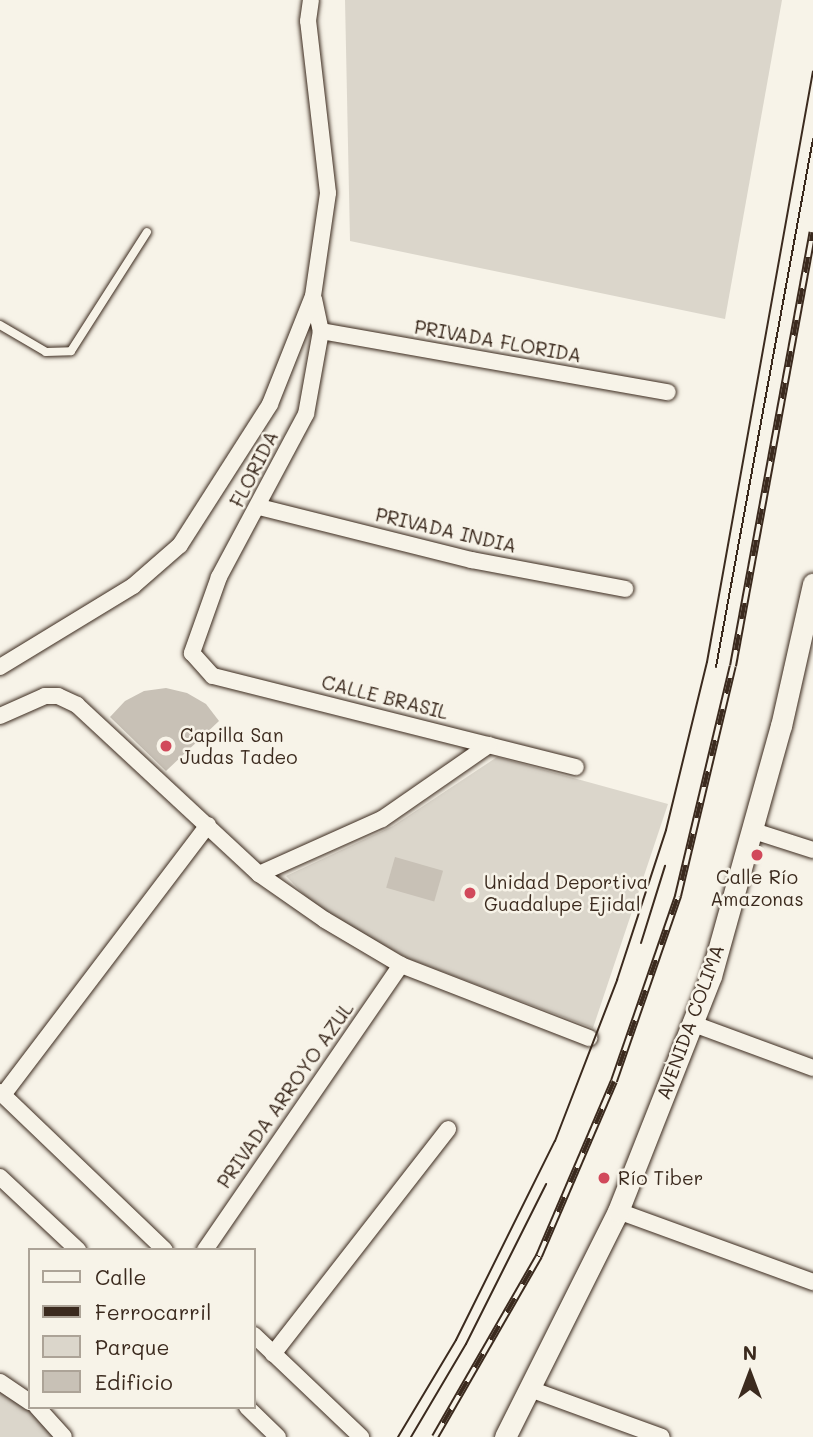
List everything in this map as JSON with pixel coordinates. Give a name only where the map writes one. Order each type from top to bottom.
[{"type":"street","points":[[0,667],[133,586],[180,545],[270,404],[313,296],[328,193],[308,20],[311,0]]},
{"type":"street","name":"FLORIDA","points":[[192,653],[219,577],[259,507],[306,414],[321,331],[313,296]]},
{"type":"street","name":"PRIVADA FLORIDA","points":[[321,331],[668,392]]},
{"type":"street","name":"PRIVADA INDIA","points":[[259,507],[472,560],[625,589]]},
{"type":"street","name":"AVENIDA COLIMA","points":[[505,1437],[618,1211],[711,976],[781,726],[812,592]]},
{"type":"street","name":"CALLE BRASIL","points":[[192,653],[213,676],[576,767]]},
{"type":"street","points":[[0,716],[45,696],[58,696],[76,705],[259,874],[401,965],[589,1038]]},
{"type":"street","points":[[259,874],[383,819],[489,745]]},
{"type":"street","points":[[163,1248],[2,1094],[208,825]]},
{"type":"street","points":[[751,830],[813,850]]},
{"type":"street","name":"PRIVADA ARROYO AZUL","points":[[206,1248],[401,965]]},
{"type":"street","points":[[691,1023],[813,1068]]},
{"type":"street","points":[[274,1354],[448,1129]]},
{"type":"street","points":[[0,1177],[76,1248]]},
{"type":"street","points":[[618,1211],[813,1282]]},
{"type":"street","points":[[256,1337],[360,1437]]},
{"type":"street","points":[[0,1382],[28,1401]]},
{"type":"street","points":[[530,1389],[662,1437]]},
{"type":"street","points":[[39,1409],[64,1437]]},
{"type":"street","points":[[249,1409],[278,1437]]},
{"type":"lane","points":[[0,325],[46,352],[71,351],[146,232]]},
{"type":"green space","points":[[345,0],[782,0],[725,319],[350,241]]},
{"type":"green space","name":"Unidad Deportiva Guadalupe Ejidal","points":[[497,757],[668,804],[593,1028],[409,959],[320,911],[286,876],[393,826]]},
{"type":"green space","points":[[0,1384],[28,1404],[28,1409],[34,1409],[61,1437],[0,1437]]},
{"type":"building","name":"Capilla San Judas Tadeo","points":[[166,688],[187,693],[206,704],[219,721],[166,771],[110,717],[125,701],[144,691]]},
{"type":"building","points":[[395,857],[443,871],[434,902],[386,888]]},
{"type":"tram line","points":[[398,1437],[456,1340],[555,1141],[617,980],[666,830],[707,662],[813,71]]},
{"type":"tram line","points":[[716,667],[813,139]]},
{"type":"tram line","points":[[641,943],[665,866]]},
{"type":"tram line","points":[[411,1437],[466,1344],[546,1184]]},
{"type":"railway","points":[[435,1437],[539,1256],[614,1081],[678,896],[733,666],[813,232]]},
{"type":"place","name":"Capilla San Judas Tadeo","points":[[166,746]]},
{"type":"place","name":"Calle Río Amazonas","points":[[757,855]]},
{"type":"place","name":"Unidad Deportiva Guadalupe Ejidal","points":[[470,893]]},
{"type":"place","name":"Río Tiber","points":[[604,1178]]}]
